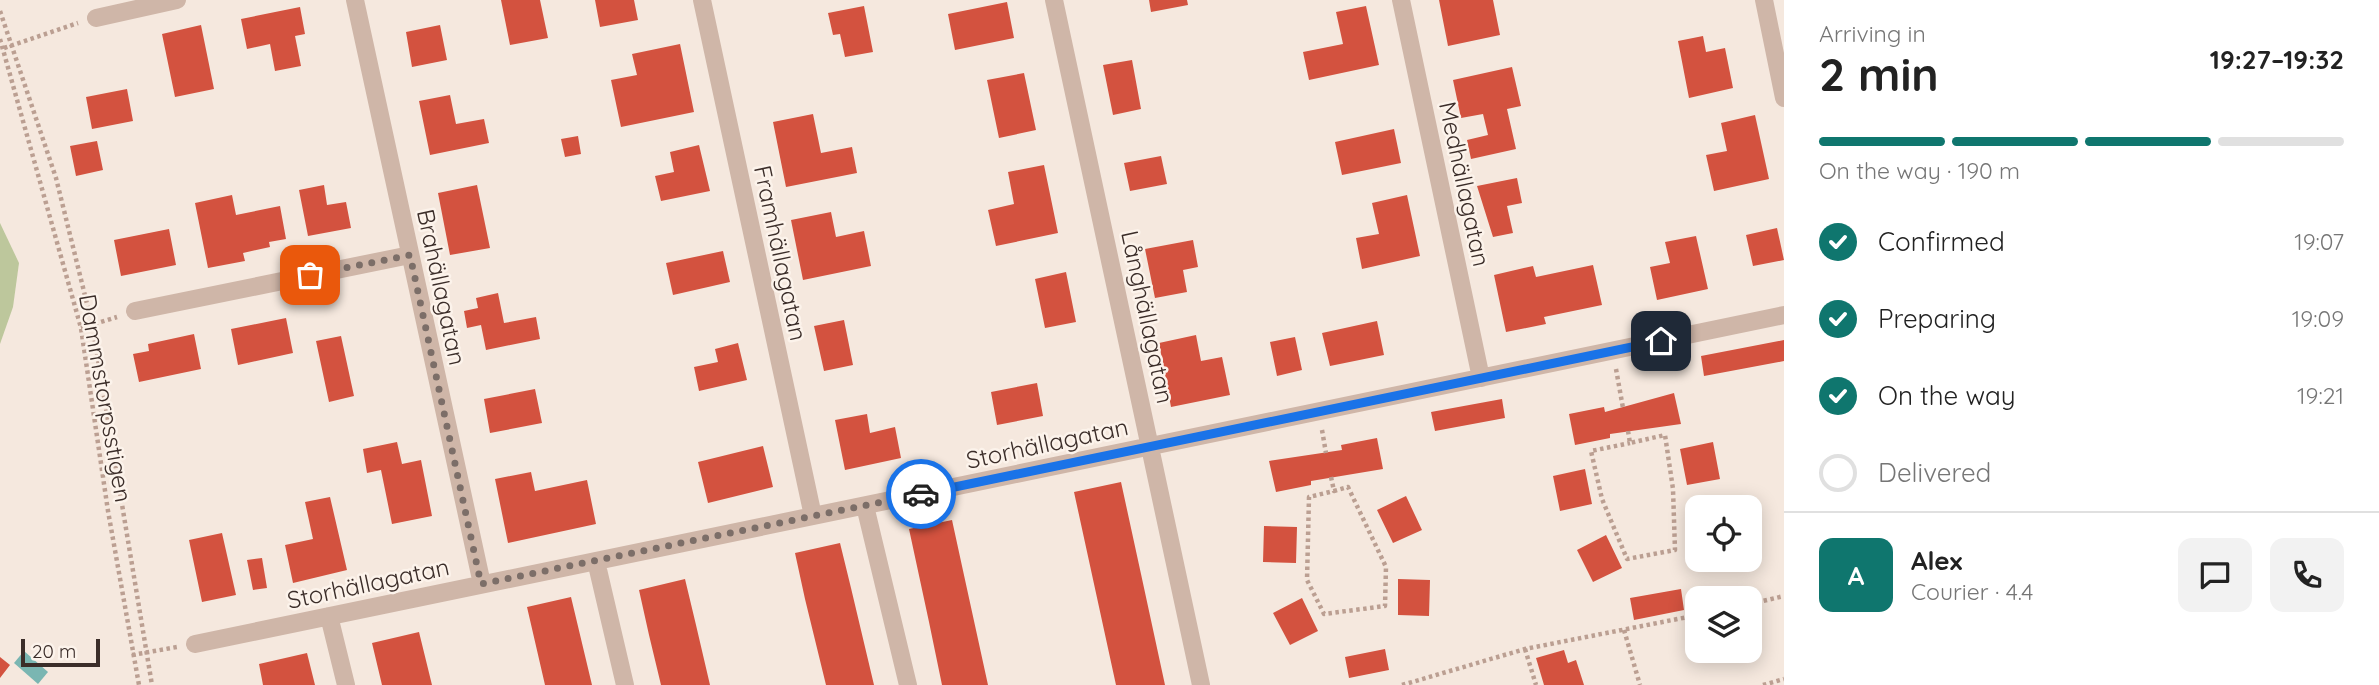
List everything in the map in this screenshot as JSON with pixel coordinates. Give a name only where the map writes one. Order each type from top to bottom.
[{"type":"street","points":[[96,18],[177,0]]},
{"type":"street","name":"Brahällagatan","points":[[355,0],[481,584]]},
{"type":"street","name":"Framhällagatan","points":[[702,0],[813,516]]},
{"type":"street","name":"Långhällagatan","points":[[1054,0],[1201,685]]},
{"type":"street","name":"Medhällagatan","points":[[1401,0],[1481,378]]},
{"type":"street","points":[[1764,0],[1784,98]]},
{"type":"street","points":[[135,311],[410,255]]},
{"type":"street","name":"Storhällagatan","points":[[195,644],[1784,315]]},
{"type":"street","points":[[865,506],[908,685]]},
{"type":"street","points":[[596,561],[625,685]]},
{"type":"street","points":[[329,616],[346,685]]},
{"type":"path","points":[[0,11],[56,178],[92,324],[152,685]]},
{"type":"path","points":[[4,48],[96,18]]},
{"type":"path","name":"Dammstorpsstigen","points":[[0,39],[81,328],[139,685]]},
{"type":"path","points":[[81,328],[135,311]]},
{"type":"path","points":[[1612,351],[1623,408]]},
{"type":"path","points":[[1628,431],[1630,443]]},
{"type":"path","points":[[1665,435],[1673,489],[1675,550],[1627,559],[1602,499],[1591,451],[1630,443],[1665,435]]},
{"type":"path","points":[[1331,477],[1334,491]]},
{"type":"path","points":[[1348,487],[1386,568],[1385,606],[1324,614],[1307,580],[1309,496],[1334,491],[1348,487]]},
{"type":"path","points":[[1762,601],[1784,596]]},
{"type":"path","points":[[1402,685],[1525,649],[1685,618]]},
{"type":"path","points":[[1624,630],[1640,685]]},
{"type":"path","points":[[132,655],[195,644]]},
{"type":"path","points":[[1525,649],[1536,685]]},
{"type":"path","points":[[1763,685],[1784,679]]},
{"type":"green space","points":[[0,223],[19,263],[13,307],[0,344]]},
{"type":"water","points":[[24,651],[48,672],[38,684],[14,663]]},
{"type":"building","points":[[501,0],[540,0],[548,38],[510,45]]},
{"type":"building","points":[[595,0],[634,0],[638,20],[600,27]]},
{"type":"building","points":[[1149,0],[1187,0],[1188,5],[1151,12]]},
{"type":"building","points":[[1439,0],[1493,0],[1500,35],[1448,46]]},
{"type":"building","points":[[1007,2],[1014,38],[955,50],[948,14]]},
{"type":"building","points":[[864,6],[873,52],[845,57],[840,34],[833,35],[828,13]]},
{"type":"building","points":[[1366,6],[1379,65],[1309,80],[1303,52],[1343,44],[1336,12]]},
{"type":"building","points":[[300,7],[305,34],[295,36],[301,66],[275,71],[270,44],[247,49],[241,19]]},
{"type":"building","points":[[201,25],[214,89],[175,97],[162,34]]},
{"type":"building","points":[[440,25],[447,60],[412,67],[406,32]]},
{"type":"building","points":[[1703,36],[1706,52],[1725,48],[1733,88],[1689,98],[1678,41]]},
{"type":"building","points":[[680,44],[694,112],[621,127],[611,80],[637,75],[632,54]]},
{"type":"building","points":[[1132,60],[1141,109],[1113,115],[1103,65]]},
{"type":"building","points":[[1512,67],[1521,106],[1507,109],[1516,149],[1471,159],[1467,140],[1488,135],[1483,114],[1461,118],[1453,80]]},
{"type":"building","points":[[1024,73],[1036,130],[999,138],[987,80]]},
{"type":"building","points":[[127,89],[133,121],[92,129],[86,97]]},
{"type":"building","points":[[450,95],[456,124],[484,119],[489,143],[430,155],[419,101]]},
{"type":"building","points":[[813,114],[821,153],[852,147],[857,173],[786,187],[773,122]]},
{"type":"building","points":[[1755,115],[1769,179],[1714,191],[1706,155],[1727,151],[1721,123]]},
{"type":"building","points":[[1394,129],[1401,163],[1342,175],[1335,142]]},
{"type":"building","points":[[578,136],[581,154],[565,157],[561,139]]},
{"type":"building","points":[[97,141],[103,170],[76,176],[70,146]]},
{"type":"building","points":[[699,145],[710,191],[661,201],[655,176],[674,172],[670,152]]},
{"type":"building","points":[[1161,156],[1167,184],[1130,191],[1124,163]]},
{"type":"building","points":[[1044,165],[1058,233],[996,246],[988,210],[1014,204],[1008,172]]},
{"type":"building","points":[[1517,178],[1522,203],[1507,206],[1513,233],[1493,237],[1477,186]]},
{"type":"building","points":[[324,185],[327,205],[346,202],[351,228],[308,236],[299,190]]},
{"type":"building","points":[[477,185],[490,248],[450,255],[438,193]]},
{"type":"building","points":[[232,195],[236,215],[280,206],[286,239],[269,242],[270,247],[243,253],[245,261],[208,268],[195,203]]},
{"type":"building","points":[[1407,195],[1420,256],[1362,269],[1356,238],[1379,234],[1372,203]]},
{"type":"building","points":[[831,212],[836,237],[864,231],[871,266],[803,280],[791,220]]},
{"type":"building","points":[[1777,228],[1784,260],[1753,266],[1746,235]]},
{"type":"building","points":[[169,229],[176,265],[121,276],[114,240]]},
{"type":"building","points":[[1696,236],[1708,289],[1657,300],[1650,267],[1670,263],[1665,242]]},
{"type":"building","points":[[1193,240],[1198,267],[1183,270],[1187,292],[1155,298],[1145,249]]},
{"type":"building","points":[[723,251],[730,282],[673,295],[666,263]]},
{"type":"building","points":[[1593,265],[1602,305],[1544,317],[1546,324],[1506,332],[1494,275],[1533,266],[1536,277]]},
{"type":"building","points":[[1066,272],[1076,322],[1045,328],[1035,279]]},
{"type":"building","points":[[498,293],[504,323],[536,317],[540,339],[486,350],[481,325],[467,328],[464,311],[478,308],[476,298]]},
{"type":"building","points":[[286,318],[293,353],[238,365],[231,329]]},
{"type":"building","points":[[844,320],[853,365],[824,371],[814,326]]},
{"type":"building","points":[[1377,321],[1384,355],[1330,366],[1322,333]]},
{"type":"building","points":[[194,334],[201,369],[139,382],[133,354],[149,351],[148,344]]},
{"type":"building","points":[[1196,335],[1201,361],[1222,357],[1230,395],[1171,407],[1159,343]]},
{"type":"building","points":[[341,336],[354,396],[329,402],[316,341]]},
{"type":"building","points":[[1295,337],[1302,370],[1277,376],[1270,342]]},
{"type":"building","points":[[1784,340],[1784,361],[1704,376],[1701,356]]},
{"type":"building","points":[[738,343],[747,380],[699,391],[694,367],[718,362],[715,349]]},
{"type":"building","points":[[1037,383],[1043,416],[997,425],[991,392]]},
{"type":"building","points":[[535,389],[542,423],[490,433],[484,399]]},
{"type":"building","points":[[1674,393],[1681,424],[1610,434],[1610,438],[1575,445],[1569,414],[1604,407],[1605,412]]},
{"type":"building","points":[[1502,399],[1505,418],[1435,431],[1431,412]]},
{"type":"building","points":[[867,414],[870,433],[895,427],[901,458],[845,470],[835,420]]},
{"type":"building","points":[[1377,438],[1383,469],[1311,481],[1311,485],[1276,492],[1269,461],[1342,450],[1341,445]]},
{"type":"building","points":[[397,442],[402,464],[421,460],[432,516],[392,524],[381,470],[367,473],[363,449]]},
{"type":"building","points":[[1713,442],[1720,479],[1687,485],[1680,449]]},
{"type":"building","points":[[763,446],[773,487],[708,503],[698,462]]},
{"type":"building","points":[[1585,469],[1592,504],[1560,511],[1553,476]]},
{"type":"building","points":[[531,472],[535,491],[587,480],[596,524],[508,543],[495,479]]},
{"type":"building","points":[[1121,482],[1165,685],[1116,685],[1074,492]]},
{"type":"building","points":[[1406,496],[1422,530],[1393,543],[1377,510]]},
{"type":"building","points":[[330,497],[347,570],[293,583],[285,545],[313,539],[305,502]]},
{"type":"building","points":[[952,520],[988,685],[942,685],[909,529]]},
{"type":"building","points":[[1264,526],[1297,527],[1296,563],[1263,562]]},
{"type":"building","points":[[222,533],[236,595],[202,602],[189,540]]},
{"type":"building","points":[[1606,535],[1622,568],[1593,582],[1577,550]]},
{"type":"building","points":[[840,543],[874,685],[826,685],[805,599],[795,553]]},
{"type":"building","points":[[262,558],[267,588],[253,590],[247,560]]},
{"type":"building","points":[[685,579],[710,685],[661,685],[649,635],[639,590]]},
{"type":"building","points":[[1398,579],[1430,580],[1429,616],[1398,615]]},
{"type":"building","points":[[1681,589],[1684,610],[1634,620],[1630,598]]},
{"type":"building","points":[[571,597],[592,685],[545,685],[527,607]]},
{"type":"building","points":[[1302,598],[1318,631],[1290,645],[1273,613]]},
{"type":"building","points":[[419,632],[432,685],[382,685],[372,643]]},
{"type":"building","points":[[1385,649],[1389,670],[1349,678],[1345,657]]},
{"type":"building","points":[[1564,650],[1568,663],[1576,660],[1584,685],[1544,685],[1536,658]]},
{"type":"building","points":[[307,653],[315,685],[263,685],[259,664]]},
{"type":"building","points":[[0,657],[10,665],[0,678]]},
{"type":"way so far","points":[[310,275],[410,255],[481,584],[921,494]]},
{"type":"route","points":[[921,494],[1661,341]]}]
